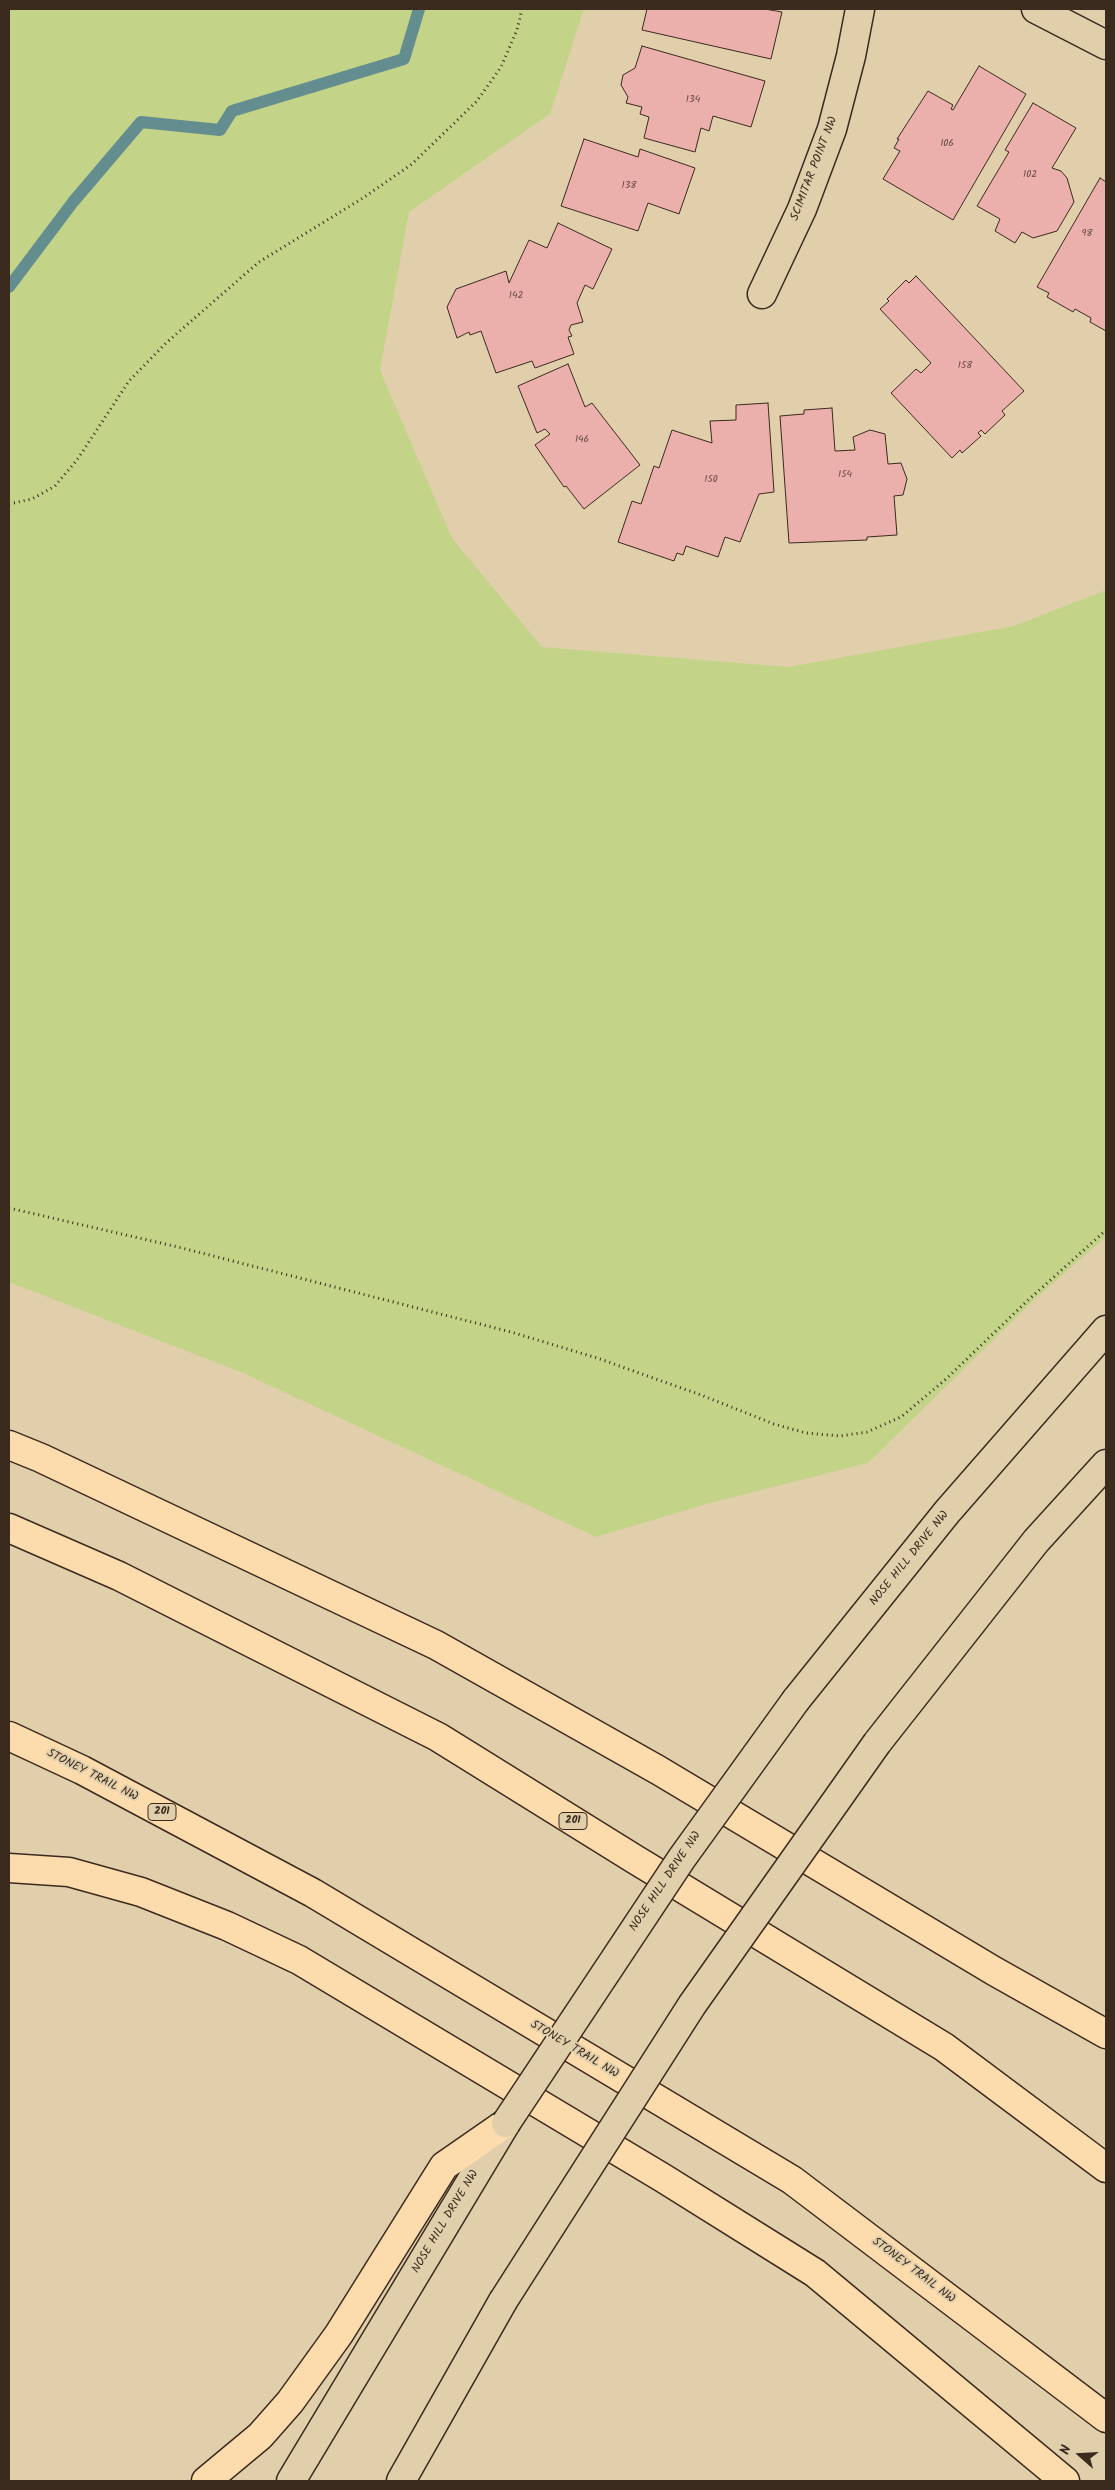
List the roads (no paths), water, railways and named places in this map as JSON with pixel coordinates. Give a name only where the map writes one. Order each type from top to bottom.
[{"type":"highway","points":[[9,1445],[42,1458],[436,1645],[658,1770],[994,1971],[1106,2034]]},
{"type":"highway","name":"201","points":[[9,1528],[119,1576],[438,1737],[944,2047],[1106,2168]]},
{"type":"highway","name":"STONEY TRAIL NW","points":[[9,1736],[82,1770],[314,1893],[792,2180],[1106,2418]]},
{"type":"highway","points":[[9,1868],[69,1872],[141,1892],[226,1926],[299,1960],[663,2178],[815,2273],[1065,2481]]},
{"type":"highway","points":[[206,2481],[260,2436],[290,2402],[339,2334],[444,2166],[506,2123]]},
{"type":"main road","name":"SCIMITAR POINT NW","points":[[762,294],[802,209],[832,129],[851,56],[860,9]]},
{"type":"main road","points":[[1036,9],[1106,45]]},
{"type":"main road","name":"NOSE HILL DRIVE NW","points":[[292,2481],[506,2123],[682,1858],[796,1700],[947,1512],[1106,1330]]},
{"type":"main road","points":[[401,2481],[503,2301],[692,2005],[804,1843],[877,1743],[1036,1541],[1106,1464]]},
{"type":"waterway","points":[[9,287],[73,202],[141,122],[220,130],[232,111],[404,59],[419,9]]}]
